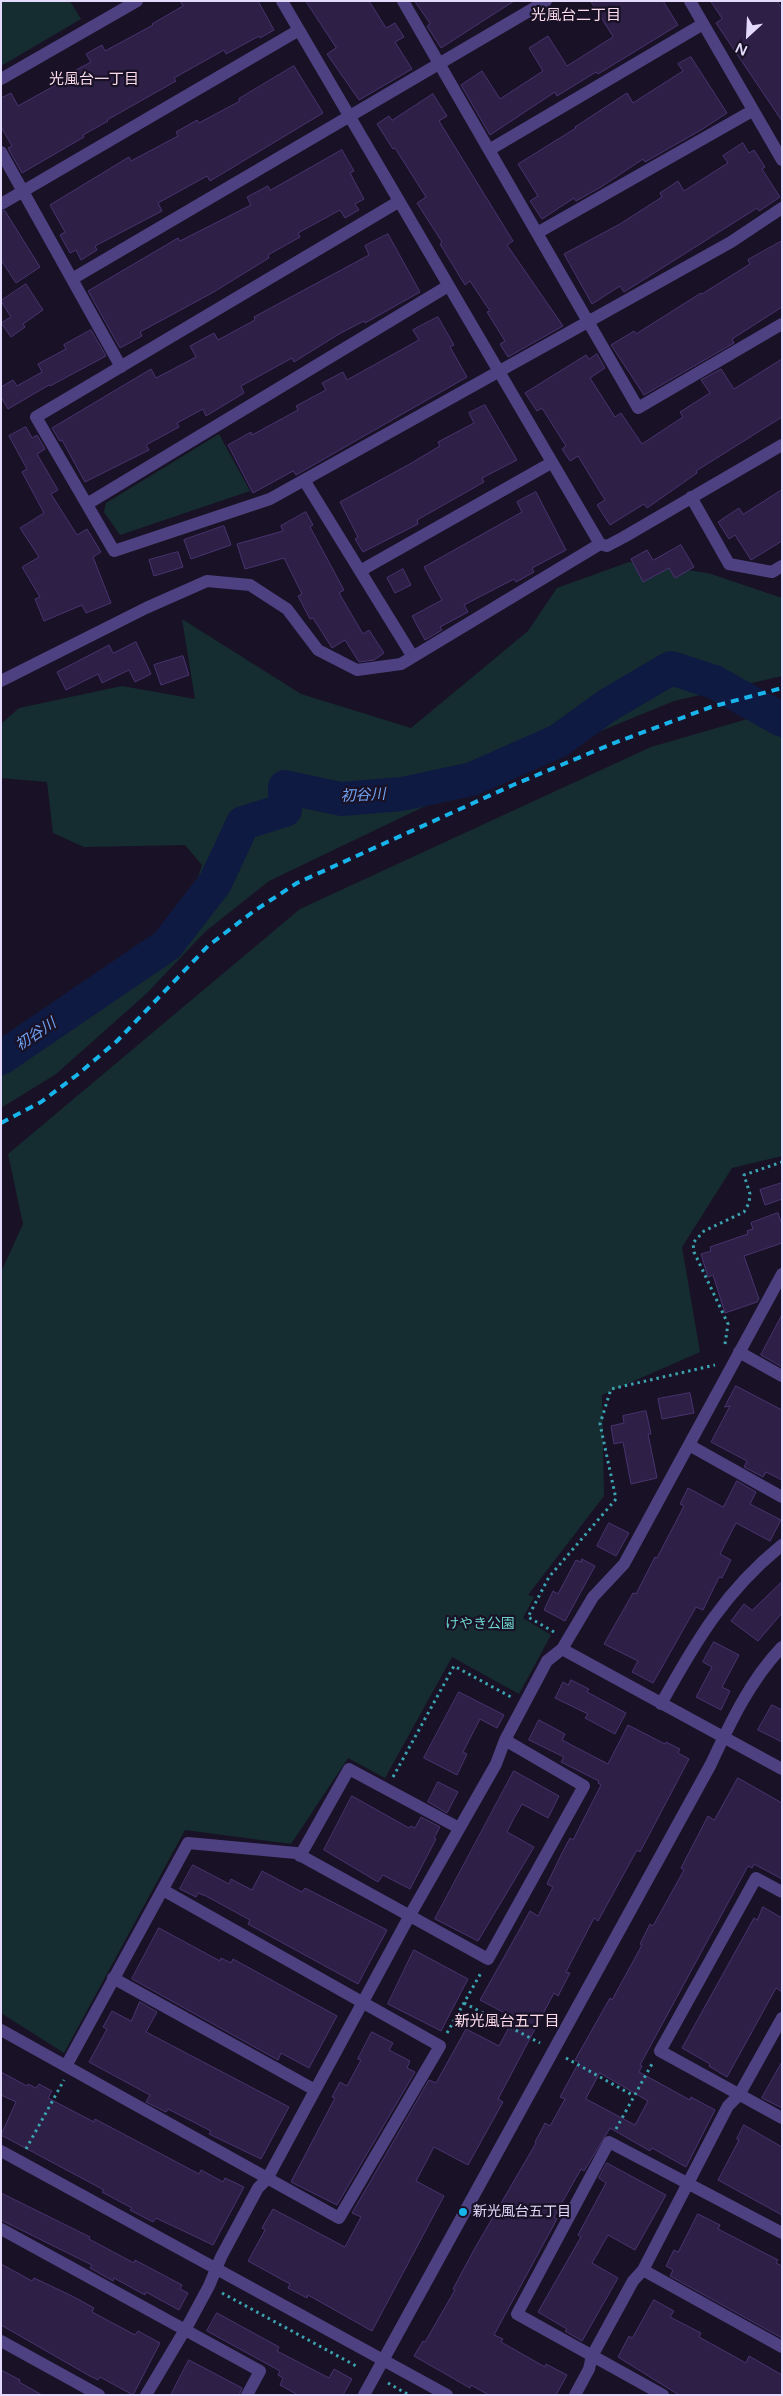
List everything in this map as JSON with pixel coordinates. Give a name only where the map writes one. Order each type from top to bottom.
[{"type":"street","points":[[1,79],[137,1]]},
{"type":"street","points":[[282,1],[600,544]]},
{"type":"street","points":[[403,1],[638,408],[782,324]]},
{"type":"street","points":[[72,279],[546,1]]},
{"type":"street","points":[[690,1],[752,112],[782,160]]},
{"type":"street","points":[[489,150],[703,24]]},
{"type":"street","points":[[1,204],[298,30]]},
{"type":"street","points":[[537,233],[752,112]]},
{"type":"street","points":[[1,152],[121,367]]},
{"type":"street","points":[[398,202],[36,417],[114,551],[270,499],[731,242],[782,208]]},
{"type":"street","points":[[87,504],[448,286]]},
{"type":"street","points":[[1,681],[146,608],[207,581],[250,584],[287,609],[318,650],[358,670],[401,664],[600,544],[611,544],[782,445]]},
{"type":"street","points":[[360,571],[551,463]]},
{"type":"street","points":[[304,480],[413,657]]},
{"type":"street","points":[[692,497],[729,564],[772,572],[782,566]]},
{"type":"street","points":[[146,2395],[185,2330],[258,2188],[267,2179],[410,1915],[496,1764],[505,1740],[547,1661],[562,1649],[593,1597],[624,1564],[782,1274]]},
{"type":"street","points":[[739,1352],[782,1376]]},
{"type":"street","points":[[689,1445],[782,1497]]},
{"type":"street","points":[[661,1704],[716,1612],[753,1568],[782,1545]]},
{"type":"street","points":[[364,2395],[711,1764],[724,1737],[756,1680],[782,1646]]},
{"type":"street","points":[[562,1649],[782,1769]]},
{"type":"street","points":[[68,2067],[113,1978],[188,1843],[296,1853],[488,1959],[584,1786],[505,1740]]},
{"type":"street","points":[[300,1856],[349,1769],[459,1828]]},
{"type":"street","points":[[782,1892],[756,1878],[660,2051],[782,2118]]},
{"type":"street","points":[[1,2030],[339,2218],[440,2046],[163,1890]]},
{"type":"street","points":[[113,1978],[315,2090]]},
{"type":"street","points":[[575,2395],[589,2369],[592,2356],[633,2281],[643,2270],[683,2197],[687,2181],[728,2106],[739,2095],[782,2018]]},
{"type":"street","points":[[663,2395],[517,2314],[609,2142],[687,2181],[782,2233]]},
{"type":"street","points":[[1,2151],[448,2395]]},
{"type":"street","points":[[1,2229],[260,2371],[247,2395]]},
{"type":"street","points":[[643,2270],[782,2347]]},
{"type":"street","points":[[1,2341],[99,2395]]},
{"type":"path","points":[[723,1351],[728,1324],[694,1252],[693,1242],[704,1232],[744,1212],[749,1203],[750,1194],[744,1175],[782,1162]]},
{"type":"path","points":[[555,1633],[528,1617],[549,1577],[616,1499],[600,1424],[611,1390],[683,1374],[715,1365],[718,1361]]},
{"type":"path","points":[[386,1789],[454,1666],[518,1701]]},
{"type":"path","points":[[440,2046],[488,1959]]},
{"type":"path","points":[[464,2002],[541,2044]]},
{"type":"path","points":[[609,2142],[660,2051]]},
{"type":"path","points":[[563,2056],[634,2096]]},
{"type":"path","points":[[19,2161],[68,2067]]},
{"type":"path","points":[[388,2383],[409,2395]]},
{"type":"green space","points":[[1,1],[70,1],[81,19],[1,66]]},
{"type":"green space","points":[[219,434],[250,491],[120,535],[104,512],[106,503]]},
{"type":"green space","points":[[629,562],[708,573],[782,598],[782,676],[674,701],[469,785],[269,881],[206,931],[146,994],[56,1074],[1,1108],[1,1037],[93,990],[156,943],[190,903],[202,865],[185,845],[84,847],[53,833],[47,782],[1,778],[1,724],[19,708],[122,686],[195,699],[182,619],[301,694],[411,728],[528,631],[557,588]]},
{"type":"green space","name":"けやき公園","points":[[782,709],[782,1156],[732,1168],[682,1247],[700,1352],[602,1395],[604,1496],[528,1595],[534,1597],[523,1618],[551,1635],[519,1694],[452,1657],[385,1778],[348,1758],[291,1844],[185,1830],[64,2053],[1,2013],[1,1272],[23,1224],[8,1154],[300,909],[651,747]]},
{"type":"building","points":[[180,1],[258,1],[274,30],[226,54],[224,50],[174,78],[176,81],[107,120],[83,135],[84,137],[22,173],[8,148],[12,146],[1,127],[1,98],[11,93],[18,106],[63,81],[61,78],[91,62],[86,54],[102,45],[105,51],[153,25],[183,6]]},
{"type":"building","points":[[306,1],[369,1],[386,28],[395,23],[404,37],[395,42],[412,69],[359,100],[327,54],[336,48]]},
{"type":"building","points":[[415,1],[514,1],[441,48],[427,26],[430,24]]},
{"type":"building","points":[[591,1],[663,1],[678,25],[598,74],[596,72],[557,96],[555,92],[490,135],[461,85],[482,71],[500,99],[543,71],[529,48],[548,36],[567,66],[613,37]]},
{"type":"building","points":[[711,1],[777,1],[782,8],[782,121],[716,23],[722,19]]},
{"type":"building","points":[[691,57],[727,113],[645,162],[643,159],[576,201],[574,198],[542,219],[530,201],[538,196],[518,164],[627,93],[633,103],[683,71],[678,64]]},
{"type":"building","points":[[294,66],[323,113],[210,181],[207,176],[158,203],[162,211],[95,246],[97,250],[81,260],[76,250],[70,253],[60,235],[65,232],[50,205],[129,157],[131,161],[178,136],[176,132],[197,120],[199,123],[240,101],[239,99]]},
{"type":"building","points":[[433,94],[447,116],[439,121],[513,241],[507,245],[563,326],[508,357],[500,344],[505,341],[487,312],[490,311],[470,281],[465,285],[440,244],[442,242],[417,203],[426,197],[395,148],[393,149],[377,124],[389,116],[392,120]]},
{"type":"building","points":[[743,143],[749,153],[754,150],[765,167],[762,169],[780,197],[759,211],[757,208],[624,292],[620,286],[592,304],[564,254],[620,224],[662,197],[660,193],[678,181],[684,191],[728,163],[723,156]]},
{"type":"building","points":[[342,150],[354,171],[350,173],[364,199],[355,204],[359,210],[345,218],[340,210],[298,233],[300,237],[268,255],[269,258],[212,293],[140,332],[142,336],[120,348],[88,291],[178,238],[180,241],[251,205],[247,197],[268,186],[270,190]]},
{"type":"building","points":[[5,211],[40,267],[16,283],[1,260],[1,212]]},
{"type":"building","points":[[388,234],[420,292],[365,323],[364,321],[339,334],[294,362],[292,358],[241,386],[244,393],[206,416],[203,409],[177,423],[179,427],[146,445],[149,450],[85,482],[62,440],[60,441],[52,428],[151,369],[156,378],[196,357],[190,346],[214,333],[218,340],[255,320],[254,317],[369,255],[365,246]]},
{"type":"building","points":[[782,241],[782,307],[732,339],[734,343],[644,395],[611,345],[634,331],[636,334],[702,294],[750,264],[748,260]]},
{"type":"building","points":[[26,284],[43,310],[23,324],[25,327],[11,337],[1,323],[11,317],[1,301]]},
{"type":"building","points":[[438,317],[454,345],[450,347],[467,377],[296,475],[293,471],[253,493],[228,445],[251,432],[252,435],[298,410],[296,406],[326,390],[322,383],[343,372],[347,380],[419,340],[413,330]]},
{"type":"building","points":[[91,330],[106,356],[49,385],[8,409],[1,397],[1,387],[13,380],[17,386],[42,372],[38,364],[66,349],[64,345]]},
{"type":"building","points":[[597,354],[605,368],[590,378],[615,417],[621,413],[642,444],[683,417],[680,412],[710,393],[701,380],[721,369],[734,389],[782,359],[782,417],[696,471],[697,473],[647,508],[644,504],[610,525],[597,505],[605,500],[578,456],[570,461],[562,449],[566,446],[542,408],[537,411],[525,393],[586,355],[589,359]]},
{"type":"building","points":[[485,405],[517,460],[482,478],[484,482],[417,520],[418,524],[363,552],[355,539],[358,537],[340,502],[440,446],[438,442],[474,423],[469,413]]},
{"type":"building","points":[[26,427],[32,438],[37,435],[45,449],[37,454],[58,490],[51,494],[77,535],[87,529],[101,552],[93,557],[111,603],[86,613],[82,605],[44,621],[35,599],[40,597],[22,567],[39,557],[20,528],[44,513],[22,472],[27,469],[9,436]]},
{"type":"building","points":[[782,490],[782,541],[751,560],[735,535],[729,539],[718,522],[739,508],[743,514]]},
{"type":"building","points":[[536,492],[566,550],[532,568],[534,572],[516,582],[514,579],[464,605],[468,612],[440,627],[442,630],[425,640],[412,616],[442,600],[424,567],[522,512],[517,502]]},
{"type":"building","points":[[306,512],[313,525],[310,527],[344,590],[339,593],[363,634],[369,630],[384,653],[374,660],[359,662],[345,640],[332,648],[313,618],[310,619],[298,596],[302,594],[284,558],[245,569],[237,544],[283,531],[281,526]]},
{"type":"building","points":[[224,526],[231,545],[191,559],[184,540]]},
{"type":"building","points":[[681,545],[694,567],[675,578],[669,568],[643,582],[631,559],[647,550],[653,560]]},
{"type":"building","points":[[178,552],[183,567],[154,576],[149,560]]},
{"type":"building","points":[[403,569],[411,585],[395,593],[387,578]]},
{"type":"building","points":[[136,642],[151,674],[135,682],[129,670],[102,683],[98,674],[66,690],[57,672],[109,645],[113,653]]},
{"type":"building","points":[[183,656],[189,675],[161,685],[154,665]]},
{"type":"building","points":[[782,1183],[782,1199],[765,1205],[760,1190]]},
{"type":"building","points":[[778,1213],[782,1225],[782,1243],[744,1256],[759,1299],[757,1302],[725,1313],[713,1275],[708,1277],[701,1254],[711,1251],[710,1247],[748,1234],[747,1231],[753,1229],[751,1223]]},
{"type":"building","points":[[782,1315],[782,1367],[761,1355]]},
{"type":"building","points":[[736,1386],[782,1410],[782,1480],[766,1472],[763,1477],[744,1467],[747,1461],[711,1442],[730,1406],[725,1407]]},
{"type":"building","points":[[690,1393],[694,1413],[662,1419],[658,1399]]},
{"type":"building","points":[[646,1411],[651,1434],[648,1434],[657,1478],[631,1484],[623,1442],[614,1444],[611,1426],[624,1423],[623,1416]]},
{"type":"building","points":[[737,1481],[756,1492],[750,1504],[781,1520],[770,1541],[736,1523],[720,1554],[731,1560],[722,1578],[719,1577],[703,1610],[696,1607],[653,1683],[632,1672],[638,1661],[604,1644],[633,1593],[636,1594],[655,1557],[657,1558],[684,1506],[680,1504],[688,1488],[723,1507]]},
{"type":"building","points":[[609,1523],[629,1533],[616,1556],[597,1546]]},
{"type":"building","points":[[582,1559],[595,1566],[565,1621],[544,1610],[553,1591],[558,1594],[576,1560],[581,1562]]},
{"type":"building","points":[[782,1582],[782,1613],[758,1641],[731,1621],[744,1604],[752,1610]]},
{"type":"building","points":[[714,1642],[739,1655],[722,1687],[730,1691],[721,1710],[696,1697],[712,1667],[703,1662]]},
{"type":"building","points":[[571,1680],[589,1689],[587,1692],[626,1713],[615,1734],[585,1718],[588,1714],[555,1698],[563,1682],[568,1685]]},
{"type":"building","points":[[459,1692],[504,1715],[497,1728],[480,1719],[463,1752],[467,1754],[457,1775],[424,1758]]},
{"type":"building","points":[[772,1705],[782,1710],[782,1742],[758,1730]]},
{"type":"building","points":[[539,1720],[565,1734],[562,1740],[608,1764],[628,1725],[665,1744],[666,1742],[680,1749],[678,1753],[689,1759],[640,1852],[637,1850],[598,1921],[594,1918],[566,1972],[570,1973],[558,1996],[554,1993],[498,2099],[503,2102],[468,2165],[434,2147],[416,2181],[444,2196],[372,2331],[308,2295],[307,2298],[288,2288],[290,2284],[248,2261],[265,2230],[262,2228],[273,2209],[345,2247],[361,2217],[352,2213],[429,2080],[436,2083],[466,2029],[499,2046],[514,2018],[480,2000],[530,1911],[538,1916],[553,1887],[547,1884],[570,1838],[573,1840],[601,1785],[598,1783],[599,1781],[561,1762],[564,1757],[529,1740]]},
{"type":"building","points":[[514,1771],[559,1796],[548,1818],[522,1804],[514,1818],[507,1832],[534,1847],[478,1941],[435,1919]]},
{"type":"building","points":[[738,1778],[782,1803],[782,1879],[754,1864],[752,1868],[748,1866],[640,2065],[642,2066],[639,2072],[690,2100],[691,2097],[715,2110],[686,2167],[652,2148],[650,2151],[610,2128],[584,2171],[581,2169],[554,2217],[557,2219],[494,2335],[503,2339],[501,2342],[545,2367],[546,2364],[567,2375],[556,2395],[489,2395],[471,2385],[470,2388],[414,2356],[423,2341],[425,2342],[455,2290],[453,2289],[475,2248],[536,2143],[545,2123],[550,2126],[565,2099],[560,2097],[579,2062],[575,2060],[610,1998],[612,2000],[642,1945],[640,1944],[650,1924],[653,1926],[684,1870],[681,1868],[708,1816],[714,1820]],"holes":[[[600,2073],[648,2101],[635,2125],[586,2099]]]},
{"type":"building","points":[[438,1782],[458,1792],[447,1813],[428,1802]]},
{"type":"building","points":[[352,1796],[409,1828],[411,1826],[415,1828],[421,1817],[440,1827],[434,1838],[436,1839],[410,1889],[383,1875],[378,1882],[324,1850]]},
{"type":"building","points":[[193,1865],[229,1884],[231,1879],[252,1890],[262,1871],[302,1892],[305,1888],[387,1930],[358,1984],[248,1924],[250,1920],[206,1896],[198,1893],[196,1897],[180,1889]]},
{"type":"building","points":[[763,1907],[782,1918],[782,1992],[776,1988],[727,2077],[709,2066],[710,2064],[682,2048],[754,1918],[757,1920]]},
{"type":"building","points":[[159,1928],[220,1961],[221,1958],[231,1963],[233,1959],[337,2016],[309,2068],[281,2053],[278,2060],[132,1979]]},
{"type":"building","points":[[414,1950],[468,1979],[441,2031],[388,2004]]},
{"type":"building","points":[[140,2002],[157,2012],[146,2032],[289,2107],[261,2159],[209,2134],[211,2131],[168,2109],[166,2112],[146,2102],[150,2095],[89,2062],[107,2029],[103,2027],[112,2011],[131,2021]]},
{"type":"building","points":[[372,2032],[393,2043],[389,2050],[410,2061],[407,2068],[415,2072],[337,2205],[291,2182],[335,2098],[332,2097],[340,2082],[347,2086],[361,2060],[358,2059]]},
{"type":"building","points":[[782,2062],[782,2108],[762,2098]]},
{"type":"building","points":[[1,2072],[27,2086],[28,2084],[36,2088],[39,2084],[52,2091],[48,2098],[94,2122],[95,2119],[199,2174],[201,2170],[223,2182],[225,2178],[244,2187],[213,2245],[156,2218],[153,2222],[102,2192],[104,2190],[1,2135],[16,2102],[1,2095]]},
{"type":"building","points":[[744,2125],[782,2147],[782,2215],[718,2180],[739,2140],[737,2139]]},
{"type":"building","points":[[607,2163],[666,2195],[635,2250],[608,2235],[592,2263],[618,2278],[582,2341],[565,2331],[567,2329],[538,2312],[581,2237],[578,2235],[606,2183],[599,2178]]},
{"type":"building","points":[[1,2193],[90,2237],[89,2239],[134,2263],[135,2260],[182,2285],[180,2289],[188,2293],[179,2310],[146,2292],[145,2295],[114,2278],[113,2281],[90,2268],[92,2265],[1,2220]]},
{"type":"building","points":[[698,2214],[720,2225],[718,2229],[778,2260],[776,2263],[782,2266],[782,2338],[670,2276],[673,2270],[666,2266],[674,2250],[678,2252]]},
{"type":"building","points":[[1,2264],[32,2281],[34,2278],[72,2296],[94,2308],[92,2312],[135,2335],[138,2331],[160,2343],[133,2395],[100,2377],[98,2380],[88,2375],[1,2325]]},
{"type":"building","points":[[654,2300],[674,2311],[670,2317],[701,2333],[699,2337],[746,2363],[749,2356],[782,2375],[782,2395],[679,2395],[618,2357],[629,2336],[632,2338]]},
{"type":"building","points":[[217,2313],[279,2347],[277,2351],[329,2378],[334,2369],[352,2379],[343,2395],[298,2395],[280,2385],[283,2378],[278,2375],[280,2371],[207,2331]]},
{"type":"building","points":[[189,2360],[242,2388],[239,2395],[171,2395]]},
{"type":"building","points":[[1,2370],[20,2380],[19,2382],[42,2395],[1,2395]]},
{"type":"waterway","name":"初谷川","points":[[1,1058],[167,945],[215,883],[243,823],[285,810],[285,787],[341,799],[402,794],[472,779],[558,741],[608,705],[671,668],[714,682],[782,720]]},
{"type":"railway","points":[[1,1123],[41,1102],[77,1075],[117,1041],[208,946],[254,911],[297,883],[513,785],[614,743],[711,707],[782,688]]},
{"type":"place","name":"新光風台五丁目","points":[[463,2212]]},
{"type":"district","name":"光風台二丁目","points":[[576,16]]},
{"type":"district","name":"光風台一丁目","points":[[94,80]]},
{"type":"district","name":"新光風台五丁目","points":[[507,2022]]}]
